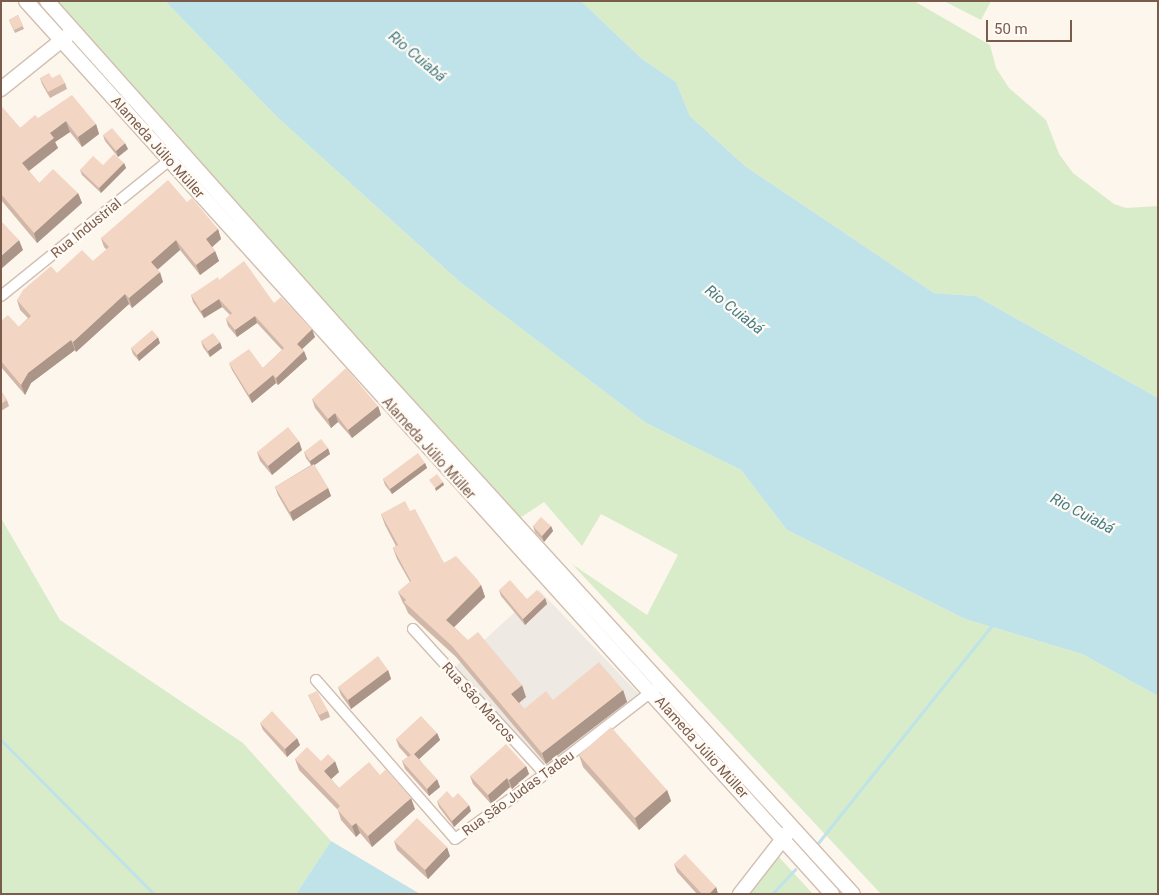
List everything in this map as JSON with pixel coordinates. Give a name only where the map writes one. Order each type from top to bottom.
[{"type":"main road","name":"Alameda Júlio Müller","points":[[26,1],[61,41],[176,156]]},
{"type":"main road","name":"Alameda Júlio Müller","points":[[47,1],[74,31],[176,156],[558,593],[657,687],[793,827],[853,894]]},
{"type":"main road","points":[[1,89],[74,31]]},
{"type":"main road","name":"Alameda Júlio Müller","points":[[657,687],[832,894]]},
{"type":"main road","points":[[740,894],[793,827]]},
{"type":"street","name":"Rua Industrial","points":[[1,296],[176,156]]},
{"type":"street","name":"Rua São Marcos","points":[[413,629],[546,774]]},
{"type":"street","name":"Rua São Judas Tadeu","points":[[316,680],[455,839],[546,774],[657,687]]},
{"type":"shaded area","points":[[539,590],[641,696],[547,770],[456,666]]},
{"type":"green space","points":[[54,1],[165,1],[277,117],[460,282],[646,423],[741,470],[787,530],[965,619],[1082,654],[1158,696],[1158,894],[881,894],[572,564],[647,615],[678,555],[601,514],[582,546],[544,502],[520,518]]},
{"type":"green space","points":[[581,1],[914,1],[990,45],[996,68],[1009,88],[1046,120],[1059,154],[1073,173],[1114,204],[1126,208],[1158,206],[1158,398],[976,296],[934,293],[745,166],[690,116],[676,82],[642,59]]},
{"type":"green space","points":[[944,1],[991,1],[981,20]]},
{"type":"green space","points":[[1,518],[60,620],[243,743],[331,841],[296,894],[1,894]]},
{"type":"green space","points":[[777,855],[813,894],[748,894]]},
{"type":"water","name":"Rio Cuiabá","points":[[165,1],[581,1],[642,59],[676,82],[690,116],[745,166],[934,293],[976,296],[1158,398],[1158,696],[1082,654],[965,619],[787,530],[741,470],[646,423],[460,282],[277,117]]},
{"type":"water","points":[[331,841],[420,894],[296,894]]},
{"type":"building","points":[[18,15],[23,26],[14,30],[9,20]]},
{"type":"building","points":[[49,73],[52,78],[60,74],[65,83],[48,92],[40,78]]},
{"type":"building","points":[[72,95],[96,124],[78,137],[66,121],[50,133],[54,138],[22,163],[39,183],[53,169],[78,193],[34,233],[1,194],[1,106],[20,128],[35,115],[38,118]]},
{"type":"building","points":[[112,128],[125,143],[116,151],[103,135]]},
{"type":"building","points":[[114,154],[124,163],[99,188],[80,170],[93,156],[103,165]]},
{"type":"building","points":[[168,180],[187,202],[192,198],[218,229],[206,239],[215,251],[196,265],[176,240],[151,262],[160,272],[129,298],[125,294],[73,342],[71,340],[28,373],[21,385],[1,361],[1,321],[8,315],[19,327],[31,316],[17,300],[23,290],[51,266],[57,273],[82,250],[93,261],[109,247],[101,238]]},
{"type":"building","points":[[1,221],[19,240],[1,256]]},
{"type":"building","points":[[244,261],[274,303],[281,297],[312,329],[297,344],[304,351],[276,378],[273,375],[249,395],[229,363],[249,349],[263,368],[284,348],[255,316],[235,330],[226,319],[232,313],[219,299],[201,311],[191,295],[218,277],[219,280]]},
{"type":"building","points":[[152,330],[158,337],[137,355],[131,348]]},
{"type":"building","points":[[213,333],[220,342],[208,351],[201,341]]},
{"type":"building","points":[[346,368],[378,406],[348,430],[335,413],[328,419],[312,399]]},
{"type":"building","points":[[1,391],[7,400],[1,404]]},
{"type":"building","points":[[288,427],[299,441],[268,466],[257,452]]},
{"type":"building","points":[[321,439],[328,448],[310,461],[304,452]]},
{"type":"building","points":[[418,453],[425,463],[390,489],[383,479]]},
{"type":"building","points":[[314,464],[328,488],[290,512],[275,487]]},
{"type":"building","points":[[437,474],[443,482],[435,488],[429,480]]},
{"type":"building","points":[[405,501],[410,511],[415,509],[444,563],[456,556],[481,585],[446,620],[468,640],[478,632],[522,685],[511,694],[524,709],[546,691],[553,700],[599,662],[623,690],[542,753],[452,646],[404,602],[406,600],[398,592],[411,581],[393,548],[398,545],[381,514]]},
{"type":"building","points":[[541,517],[551,526],[542,536],[533,526]]},
{"type":"building","points":[[510,580],[527,599],[537,590],[545,598],[523,619],[499,590]]},
{"type":"building","points":[[378,656],[388,670],[348,700],[338,687]]},
{"type":"building","points":[[317,691],[328,711],[319,715],[308,695]]},
{"type":"building","points":[[272,711],[297,738],[285,749],[260,723]]},
{"type":"building","points":[[421,716],[437,733],[414,754],[437,779],[427,789],[402,761],[411,755],[396,739]]},
{"type":"building","points":[[611,727],[667,790],[635,818],[579,755]]},
{"type":"building","points":[[506,744],[526,766],[509,780],[507,778],[488,795],[470,776]]},
{"type":"building","points":[[307,747],[321,761],[328,754],[335,761],[324,771],[339,788],[369,762],[380,775],[386,769],[411,798],[368,836],[356,823],[352,826],[337,809],[340,806],[295,759]]},
{"type":"building","points":[[447,791],[453,798],[458,793],[469,805],[452,821],[437,801]]},
{"type":"building","points":[[417,818],[447,847],[425,870],[394,841]]},
{"type":"building","points":[[685,854],[716,887],[709,894],[702,894],[674,864]]},
{"type":"waterway","points":[[818,843],[992,625]]},
{"type":"waterway","points":[[1,740],[154,894]]},
{"type":"waterway","points":[[772,894],[795,869]]}]
